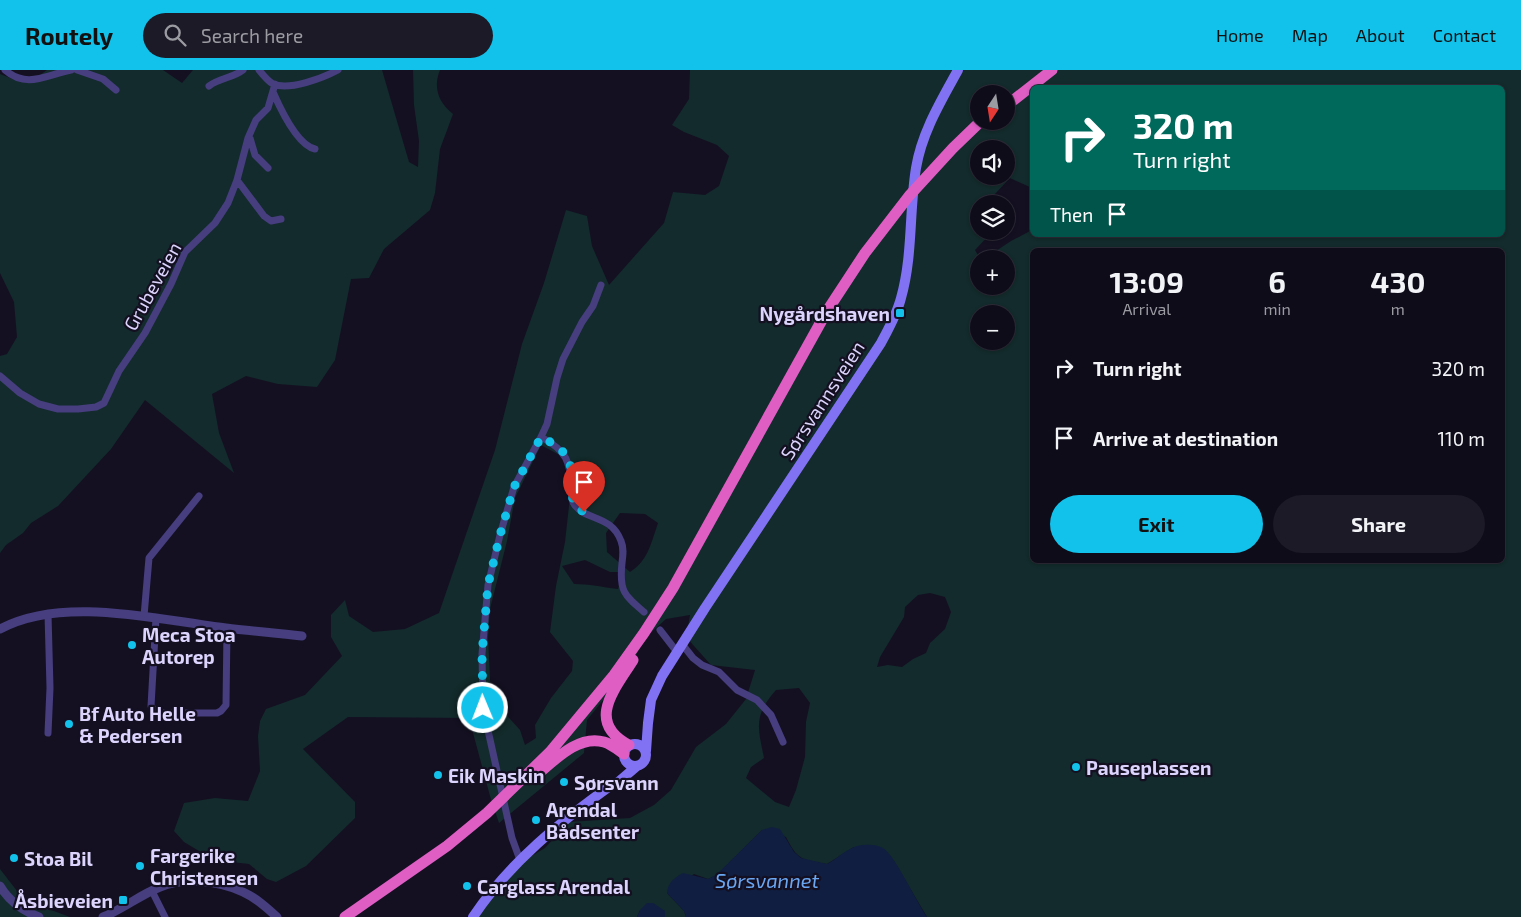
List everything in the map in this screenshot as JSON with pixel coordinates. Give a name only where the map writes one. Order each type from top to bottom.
[{"type":"highway","points":[[1033,85],[1052,70]]},
{"type":"highway","points":[[1015,91],[1039,71]]},
{"type":"highway","points":[[1015,99],[1030,87]]},
{"type":"highway","points":[[524,782],[614,675],[644,633],[673,588],[827,311],[865,253],[909,196],[972,130]]},
{"type":"highway","points":[[627,750],[608,727],[606,709],[609,699],[676,594],[830,318],[868,259],[909,204],[954,154],[980,130]]},
{"type":"highway","points":[[356,917],[448,852],[524,782],[579,728],[639,650]]},
{"type":"highway","points":[[524,782],[571,747],[589,741],[604,742],[627,750]]},
{"type":"highway","points":[[345,917],[488,815]]},
{"type":"main road","name":"Sørsvannsveien","points":[[646,751],[653,694],[679,648],[881,343],[896,312],[906,278],[916,168],[925,134],[958,70]]},
{"type":"main road","name":"Sørsvannsveien","points":[[613,784],[620,772],[627,750],[638,739],[648,723]]},
{"type":"main road","points":[[473,917],[493,889],[520,860],[570,814],[613,784],[616,784],[645,761],[646,751],[642,745],[627,750],[629,764],[637,766]]},
{"type":"street","points":[[4,70],[14,77],[27,80],[44,78],[71,70]]},
{"type":"street","points":[[77,70],[102,79],[116,90]]},
{"type":"street","points":[[209,86],[243,70]]},
{"type":"street","points":[[259,70],[275,84],[285,86],[298,85],[322,74],[338,70]]},
{"type":"street","name":"Grubeveien","points":[[0,376],[20,393],[39,404],[58,409],[78,409],[104,403],[119,371],[145,333],[171,284],[185,252],[215,223],[228,203],[238,180],[248,138],[256,120],[268,108],[275,84]]},
{"type":"street","points":[[272,92],[282,113],[304,144],[315,150]]},
{"type":"street","points":[[248,138],[250,138],[258,159],[268,168]]},
{"type":"street","points":[[238,180],[264,216],[271,220],[281,219]]},
{"type":"street","points":[[520,860],[512,838],[483,708],[482,654],[488,585],[514,487],[547,424],[563,359],[592,306],[601,285]]},
{"type":"street","points":[[541,437],[556,446],[568,459],[574,505],[584,512],[609,523],[618,534],[623,547],[620,576],[622,587],[630,600],[644,612]]},
{"type":"street","points":[[144,616],[149,558],[199,496]]},
{"type":"street","points":[[0,629],[24,618],[48,614],[94,612],[144,616],[302,636]]},
{"type":"street","points":[[48,614],[50,688],[48,733]]},
{"type":"street","points":[[156,618],[152,706],[155,711],[163,713],[217,713],[224,709],[226,705],[227,628]]},
{"type":"street","points":[[660,630],[702,666],[719,672],[737,690],[757,700],[771,715],[783,742]]},
{"type":"street","points":[[103,917],[166,884],[181,882],[220,885],[243,892],[266,907],[277,917]]},
{"type":"street","points":[[0,886],[12,901],[39,917]]},
{"type":"street","points":[[152,891],[165,917]]},
{"type":"green space","points":[[47,70],[163,70],[182,83],[193,70],[382,70],[409,162],[418,167],[419,141],[414,105],[413,70],[440,70],[437,82],[438,94],[453,114],[440,149],[435,193],[430,210],[384,249],[369,278],[351,279],[335,360],[317,387],[278,384],[246,376],[212,394],[219,433],[234,473],[145,400],[111,449],[58,506],[31,523],[23,533],[6,545],[0,553],[0,356],[7,354],[17,337],[14,302],[0,273],[0,74],[18,81],[40,75]]},
{"type":"green space","points":[[690,70],[1521,70],[1521,917],[927,917],[901,873],[854,847],[827,864],[802,858],[794,851],[786,837],[762,830],[717,875],[708,879],[694,874],[667,893],[684,911],[686,917],[665,917],[665,911],[640,910],[637,917],[476,917],[510,869],[545,848],[569,822],[630,818],[654,805],[671,790],[696,747],[726,724],[746,699],[755,670],[711,665],[686,637],[690,615],[666,619],[646,637],[629,668],[587,720],[584,753],[499,823],[469,718],[348,717],[303,749],[355,802],[355,818],[306,866],[276,882],[267,879],[249,864],[214,860],[184,842],[174,831],[184,803],[215,798],[248,801],[260,771],[258,736],[260,721],[266,709],[305,695],[342,656],[331,637],[331,615],[345,600],[349,616],[373,632],[405,629],[439,613],[495,450],[522,344],[544,283],[566,210],[587,216],[592,246],[609,285],[664,223],[673,192],[705,195],[719,186],[729,156],[717,145],[684,132],[672,125],[689,99]],"holes":[[[541,445],[565,458],[571,488],[565,542],[556,586],[550,632],[573,661],[572,671],[551,698],[535,725],[536,738],[525,745],[520,730],[491,698],[488,638],[490,609],[507,541],[515,498]],[[620,513],[645,514],[658,523],[645,557],[630,572],[607,552],[606,533]],[[585,560],[610,572],[623,572],[618,589],[574,584],[562,566]],[[930,593],[945,597],[951,612],[945,629],[930,643],[926,653],[902,667],[888,665],[877,667],[880,657],[904,617],[905,607],[918,595]],[[799,688],[810,703],[806,722],[805,757],[789,807],[775,802],[746,778],[751,767],[764,758],[759,722],[764,707],[776,690]]]},
{"type":"green space","points":[[0,869],[24,900],[70,917],[0,917]]},
{"type":"water","name":"Sørsvannet","points":[[772,827],[780,829],[794,852],[801,858],[827,864],[849,849],[857,846],[870,845],[883,848],[900,869],[927,917],[686,917],[684,911],[667,893],[672,881],[683,873],[708,879],[716,875],[762,830]]},
{"type":"water","name":"Sørsvannet","points":[[647,903],[653,903],[665,911],[665,917],[637,917],[640,910]]},
{"type":"place","name":"Nygårdshaven","points":[[900,313]]},
{"type":"place","name":"Meca Stoa Autorep","points":[[132,645]]},
{"type":"place","name":"Bf Auto Helle & Pedersen","points":[[69,724]]},
{"type":"place","name":"Pauseplassen","points":[[1076,767]]},
{"type":"place","name":"Eik Maskin","points":[[438,775]]},
{"type":"place","name":"Sørsvann","points":[[564,782]]},
{"type":"place","name":"Arendal Bådsenter","points":[[536,820]]},
{"type":"place","name":"Stoa Bil","points":[[14,858]]},
{"type":"place","name":"Fargerike Christensen","points":[[140,866]]},
{"type":"place","name":"Carglass Arendal","points":[[467,886]]},
{"type":"place","name":"Åsbieveien","points":[[123,900]]},
{"type":"route","points":[[483,708],[482,654],[488,585],[514,487],[541,437],[556,446],[568,459],[572,499],[574,505],[584,512]]}]
